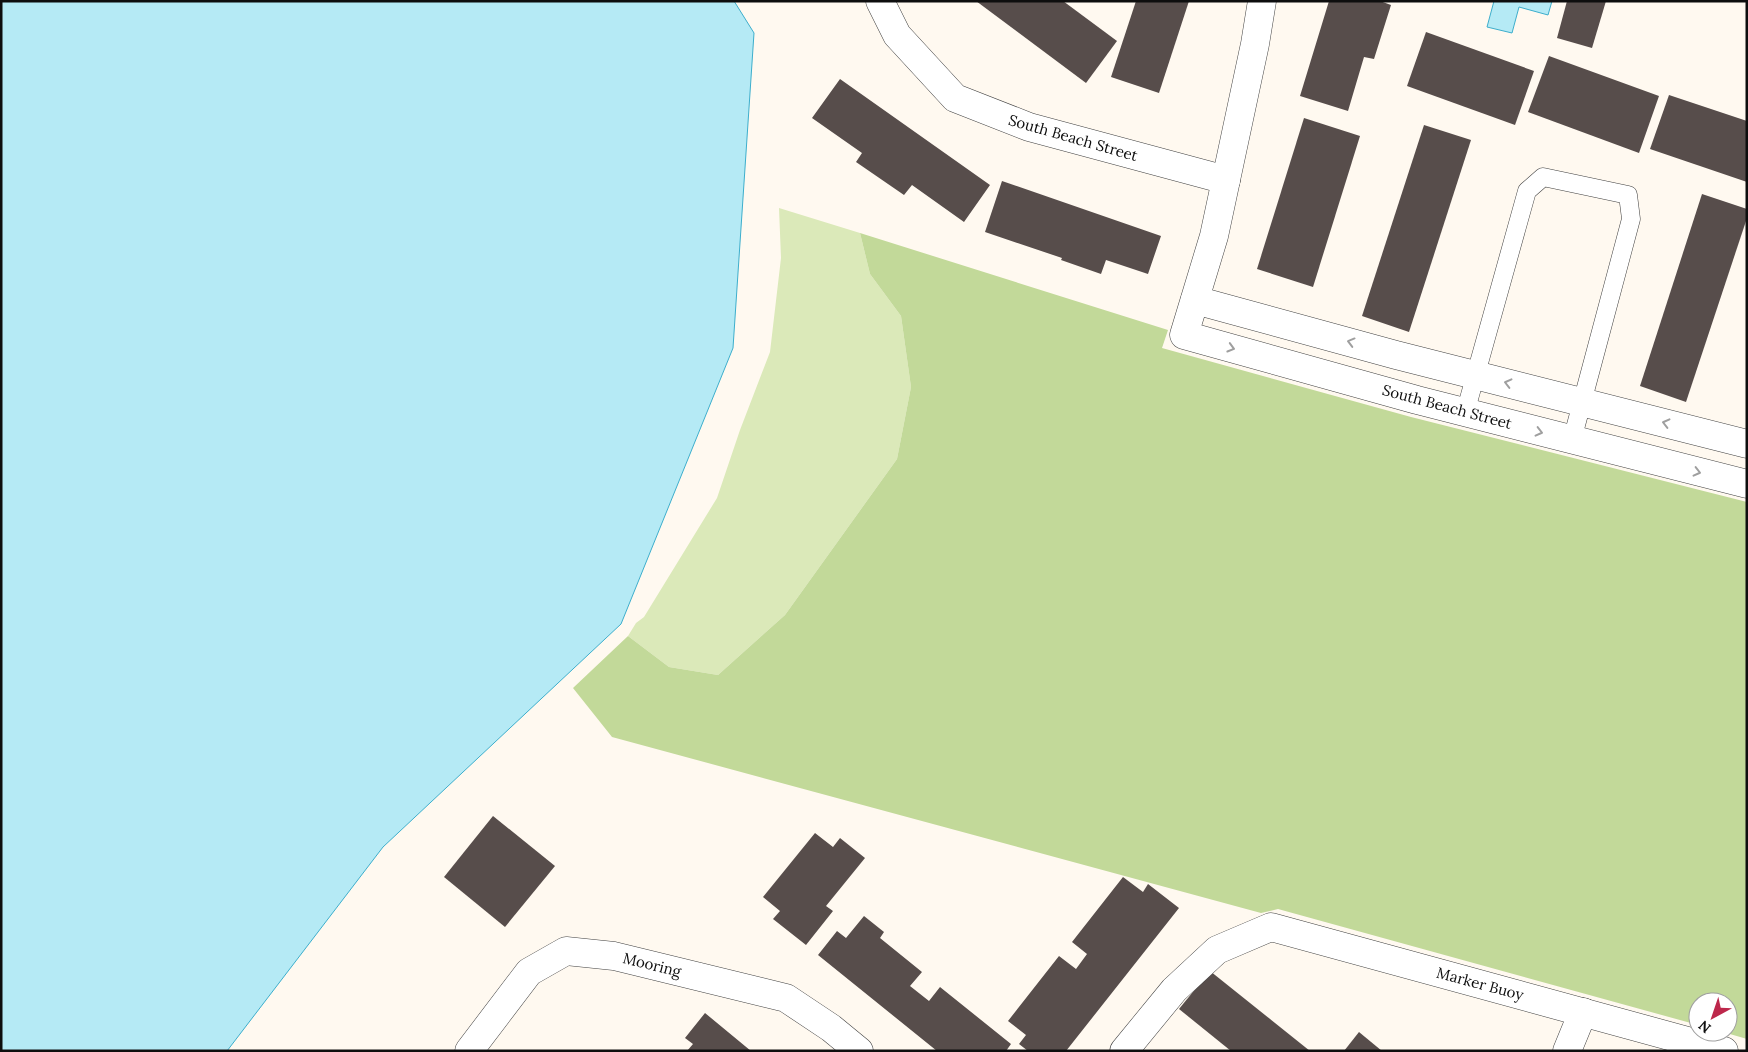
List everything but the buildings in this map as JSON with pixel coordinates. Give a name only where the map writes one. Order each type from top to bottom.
[{"type":"street","name":"South Beach Street","points":[[880,1],[897,35],[955,98],[1029,127],[1226,180]]},
{"type":"street","name":"South Beach Street","points":[[1262,1],[1255,44],[1214,236],[1184,335],[1465,413],[1747,484]]},
{"type":"street","points":[[1194,300],[1747,444]]},
{"type":"street","name":"Marker Buoy","points":[[1124,1051],[1174,990],[1218,950],[1271,927],[1724,1051]]},
{"type":"street","name":"Mooring","points":[[469,1051],[529,972],[566,951],[614,956],[786,998],[830,1028],[859,1051]]},
{"type":"street","points":[[1567,1051],[1583,1012]]},
{"type":"lane","points":[[1465,413],[1527,192],[1543,177],[1628,195],[1631,219],[1572,440]]},
{"type":"green space","points":[[779,208],[860,233],[870,274],[901,316],[911,387],[897,459],[785,615],[718,675],[669,667],[628,636],[636,623],[644,617],[717,498],[740,430],[770,352],[781,258]]},
{"type":"green space","points":[[860,233],[1168,330],[1162,348],[1411,417],[1747,502],[1747,1039],[1738,1036],[1738,992],[1688,992],[1688,1022],[1278,909],[1261,913],[612,737],[573,688],[628,636],[669,667],[718,675],[785,615],[897,459],[911,387],[901,316],[870,274]]},
{"type":"water","points":[[1,1],[734,1],[754,33],[733,348],[621,624],[383,847],[227,1051],[1,1051]]},
{"type":"water","points":[[1494,1],[1552,1],[1548,15],[1519,7],[1512,33],[1487,27]]}]
